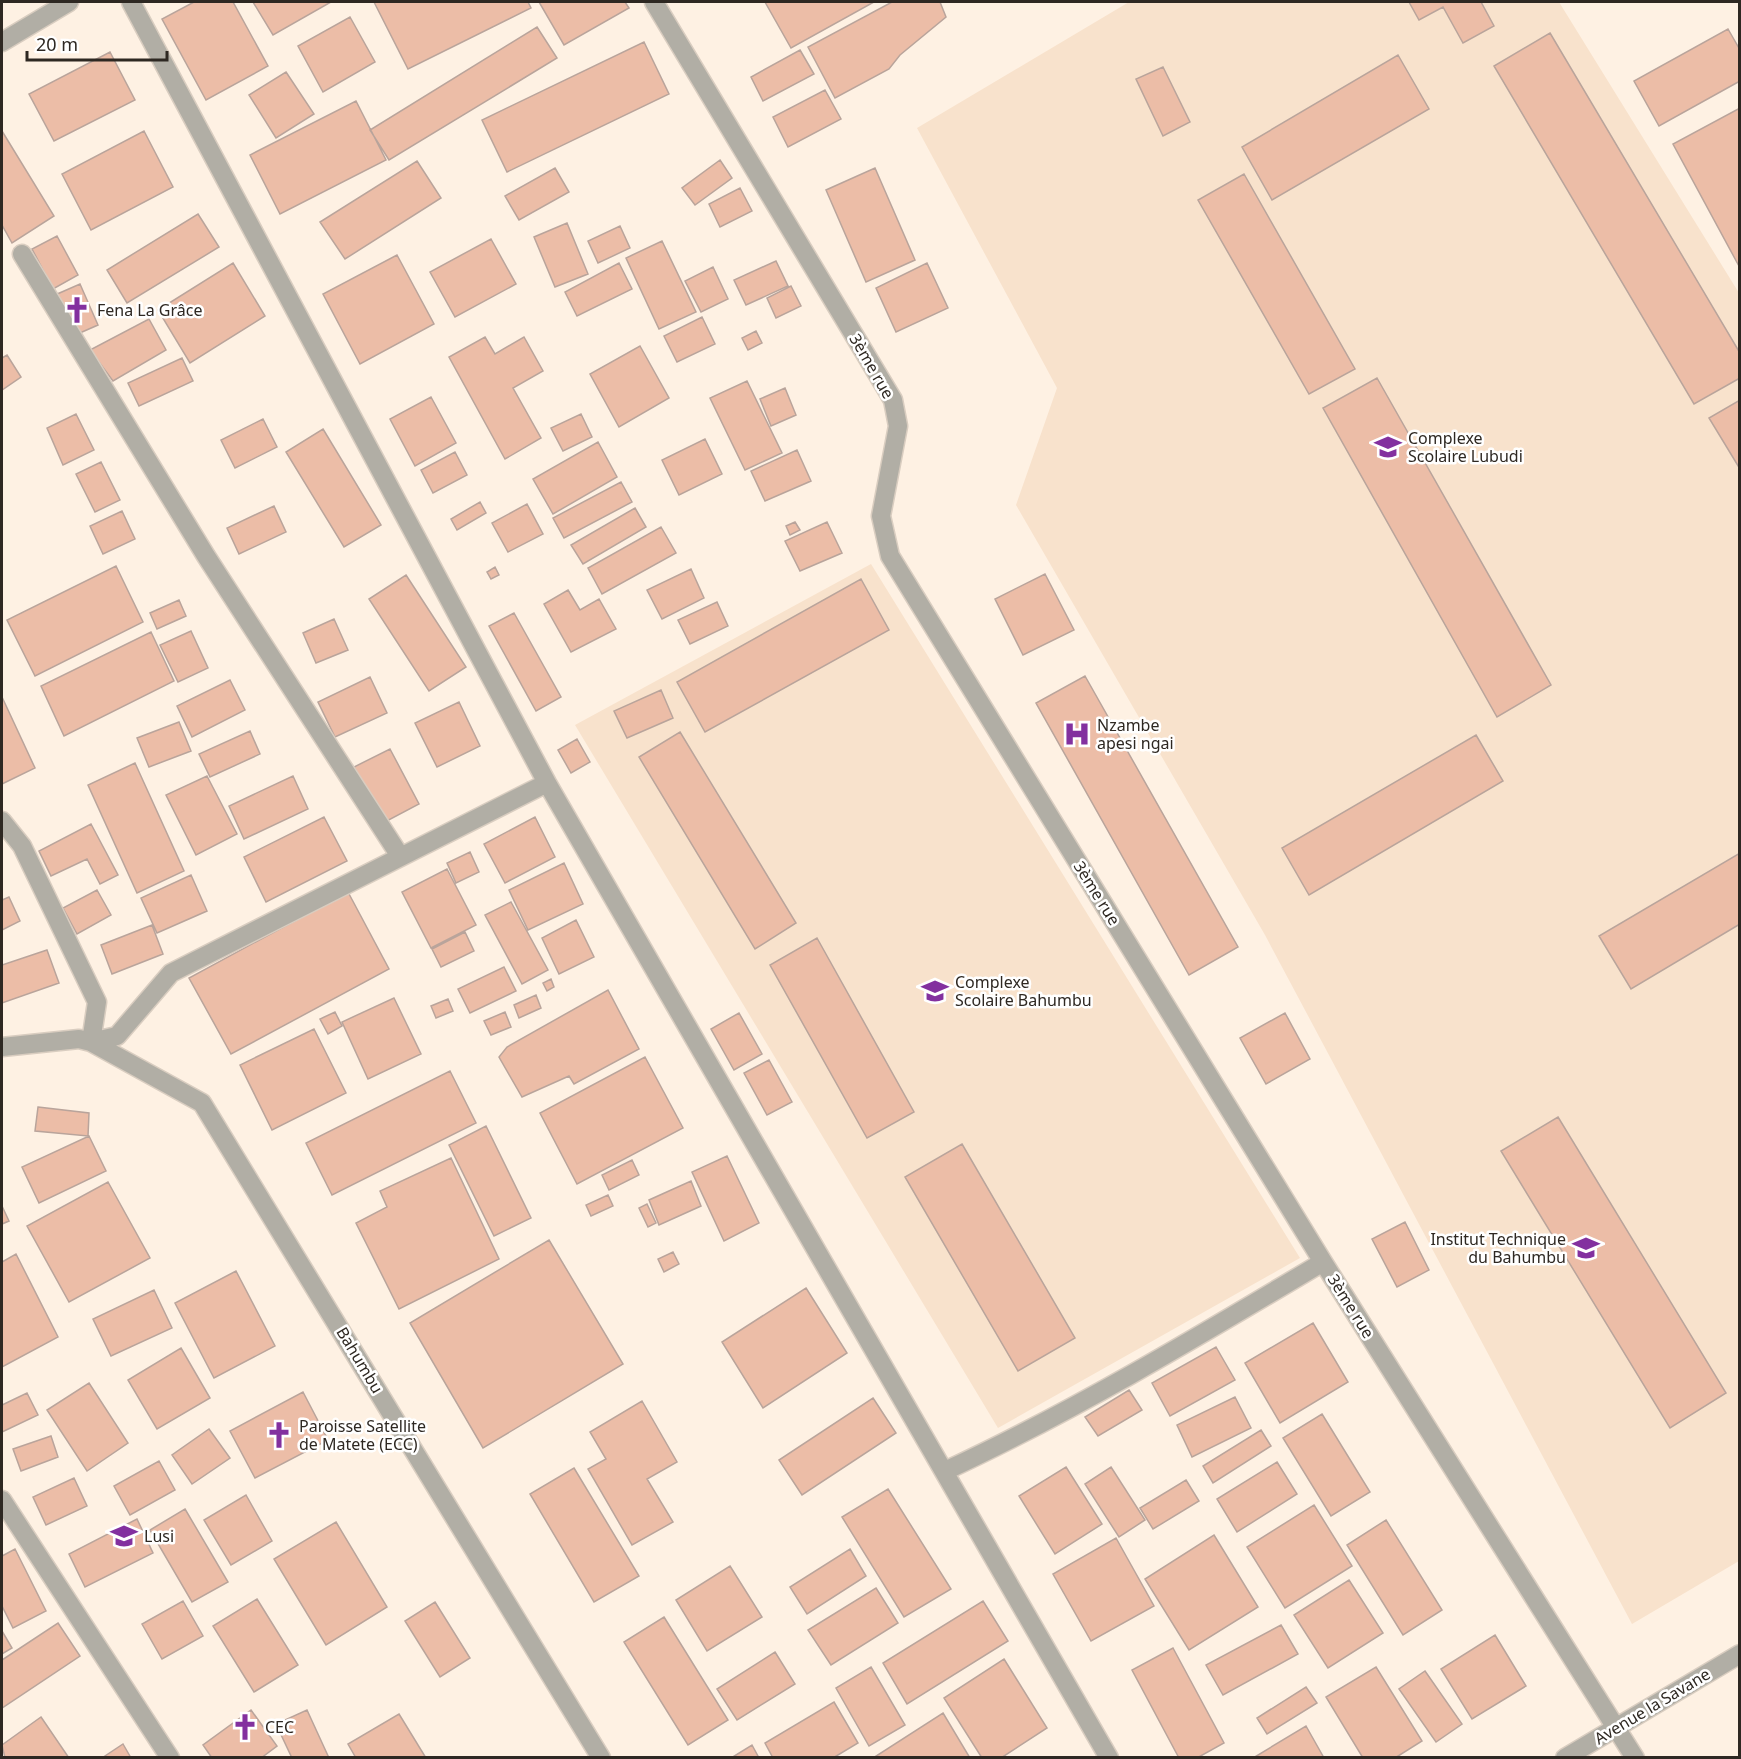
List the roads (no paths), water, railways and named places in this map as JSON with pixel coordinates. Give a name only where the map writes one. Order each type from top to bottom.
[{"type":"street","points":[[2,42],[69,2]]},
{"type":"street","points":[[131,2],[547,783],[1109,1758]]},
{"type":"street","name":"3ème rue","points":[[654,2],[892,400],[898,426],[881,516],[890,556],[1323,1262],[1635,1758]]},
{"type":"street","points":[[22,254],[206,556],[400,856]]},
{"type":"street","points":[[2,1047],[79,1039],[91,1042],[117,1036],[171,973],[547,783]]},
{"type":"street","points":[[2,821],[22,846],[97,1002],[91,1042]]},
{"type":"street","name":"Bahumbu","points":[[91,1042],[202,1103],[601,1758]]},
{"type":"street","points":[[945,1471],[1030,1431],[1127,1378],[1323,1262]]},
{"type":"street","points":[[2,1500],[170,1758]]},
{"type":"street","name":"Avenue la Savane","points":[[1565,1758],[1740,1654]]},
{"type":"place","name":"Fena La Grâce","points":[[77,310]]},
{"type":"place","name":"Complexe Scolaire Lubudi","points":[[1388,447]]},
{"type":"place","name":"Nzambe apesi ngai","points":[[1077,734]]},
{"type":"place","name":"Complexe Scolaire Bahumbu","points":[[935,991]]},
{"type":"place","name":"Institut Technique du Bahumbu","points":[[1586,1248]]},
{"type":"place","name":"Paroisse Satellite de Matete (ECC)","points":[[279,1435]]},
{"type":"place","name":"Lusi","points":[[124,1536]]},
{"type":"place","name":"CEC","points":[[245,1727]]}]
